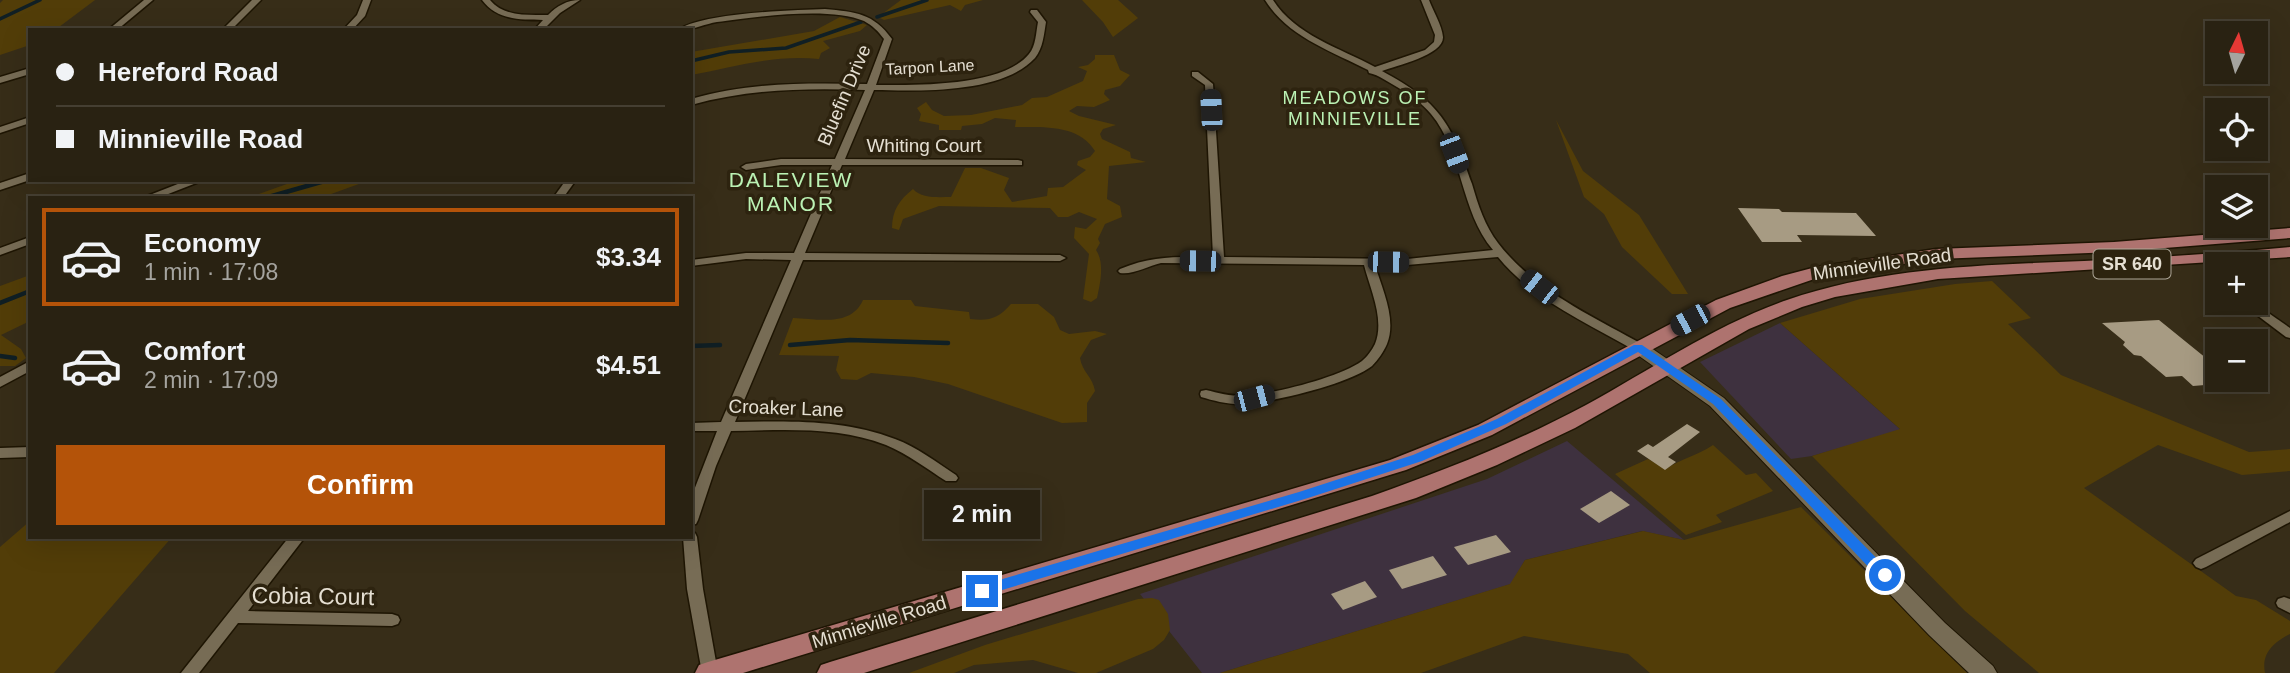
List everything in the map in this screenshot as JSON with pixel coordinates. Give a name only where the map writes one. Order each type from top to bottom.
[{"type":"main road","name":"Minnieville Road","points":[[710,673],[1398,465],[1485,430],[1712,309],[1765,288],[1857,264],[1936,254],[2114,247],[2290,233]]},
{"type":"main road","name":"Minnieville Road","points":[[830,673],[1443,480],[1544,435],[1667,365],[1756,319],[1794,303],[1883,280],[1956,271],[2176,262],[2290,252]]},
{"type":"street","points":[[114,28],[149,0]]},
{"type":"street","points":[[228,28],[257,0]]},
{"type":"street","points":[[349,28],[361,16],[367,0]]},
{"type":"street","points":[[486,0],[495,10],[507,15],[550,18]]},
{"type":"street","points":[[540,28],[576,0]]},
{"type":"street","points":[[1269,0],[1278,14],[1293,27],[1418,97],[1439,119],[1479,221],[1500,253],[1539,287],[1667,365],[1717,402],[1937,629],[1985,673]]},
{"type":"street","points":[[1373,71],[1428,52],[1438,43],[1439,35],[1425,0]]},
{"type":"street","name":"Bluefin Drive","points":[[687,28],[707,21],[797,12],[827,12],[858,17],[877,25],[888,40],[871,86],[725,427],[700,488],[693,513]]},
{"type":"street","name":"Tarpon Lane","points":[[693,102],[777,86],[947,85],[980,81],[1005,74],[1025,62],[1035,51],[1042,22],[1034,12]]},
{"type":"street","points":[[0,80],[28,72]]},
{"type":"street","points":[[1195,74],[1209,85],[1219,261]]},
{"type":"street","points":[[0,130],[28,121]]},
{"type":"street","name":"Whiting Court","points":[[746,167],[781,162],[1018,163]]},
{"type":"street","points":[[0,187],[28,177]]},
{"type":"street","points":[[153,196],[193,182]]},
{"type":"street","points":[[0,252],[28,241]]},
{"type":"street","points":[[1124,271],[1153,261],[1369,262],[1449,260],[1500,253]]},
{"type":"street","points":[[693,262],[746,256],[1060,258]]},
{"type":"street","points":[[1206,394],[1231,399],[1254,398],[1337,376],[1366,363],[1376,353],[1384,335],[1384,323],[1369,262]]},
{"type":"street","points":[[2265,315],[2288,331]]},
{"type":"street","points":[[0,383],[28,366]]},
{"type":"street","name":"Croaker Lane","points":[[693,427],[824,428],[872,436],[903,448],[951,478]]},
{"type":"street","points":[[0,453],[28,452]]},
{"type":"street","points":[[2201,563],[2290,516]]},
{"type":"street","points":[[189,673],[296,539]]},
{"type":"street","points":[[690,539],[710,673]]},
{"type":"street","name":"Cobia Court","points":[[233,617],[392,620]]},
{"type":"shaded area","points":[[3,0],[95,0],[58,28],[28,28],[28,46],[0,55],[0,3]]},
{"type":"shaded area","points":[[901,0],[983,0],[965,5],[961,11],[950,5],[884,20],[878,17]]},
{"type":"shaded area","points":[[1082,0],[1118,0],[1138,18],[1113,37]]},
{"type":"shaded area","points":[[840,17],[867,25],[860,31],[823,41],[830,48],[821,53],[819,59],[787,58],[693,75],[693,52],[814,31]]},
{"type":"shaded area","points":[[1095,55],[1114,55],[1120,70],[1130,75],[1120,86],[1105,90],[1104,94],[1110,100],[1094,107],[1077,106],[1069,111],[1116,125],[1103,129],[1100,134],[1102,139],[1130,152],[1131,158],[1146,162],[1109,166],[1107,199],[1120,206],[1122,217],[1105,224],[1098,239],[1100,243],[1096,250],[1101,274],[1097,298],[1091,302],[1083,299],[1089,254],[1074,238],[1075,227],[1086,229],[1097,219],[1079,212],[1068,217],[1058,217],[1050,208],[939,206],[903,219],[899,230],[892,228],[897,206],[913,189],[926,196],[951,197],[965,168],[981,168],[1009,178],[1004,190],[1012,202],[1047,196],[1048,188],[1063,187],[1086,170],[1077,165],[1078,161],[1090,157],[1095,151],[1088,142],[1070,132],[1048,127],[1015,127],[1016,120],[995,118],[982,124],[962,126],[961,130],[939,130],[939,125],[919,121],[921,114],[917,108],[926,102],[932,110],[944,116],[971,115],[1022,105],[1032,98],[1047,97],[1083,81],[1087,71],[1078,67],[1088,65],[1095,59]]},
{"type":"shaded area","points":[[1556,120],[1583,171],[1639,215],[1688,294],[1672,294],[1622,247],[1604,214],[1584,197]]},
{"type":"shaded area","points":[[292,182],[364,182],[326,196],[254,196]]},
{"type":"shaded area","points":[[28,276],[28,322],[1,335],[21,349],[26,358],[15,366],[0,366],[0,286]]},
{"type":"shaded area","points":[[1992,281],[2031,318],[2008,324],[2061,375],[2249,452],[2290,449],[2290,471],[2242,475],[2158,445],[2084,488],[2236,596],[2256,600],[2290,621],[2290,634],[2274,645],[2267,654],[2265,673],[2039,673],[1965,611],[1812,456],[1900,429],[1780,323],[1860,299]]},
{"type":"shaded area","points":[[863,300],[911,300],[915,306],[969,312],[970,319],[977,320],[997,316],[1011,304],[1038,304],[1054,317],[1060,330],[1069,334],[1095,331],[1107,334],[1091,340],[1080,358],[1095,391],[1087,403],[1087,422],[1062,423],[948,384],[914,377],[871,373],[857,380],[841,379],[836,370],[839,356],[779,355],[793,318],[842,318],[858,309]]},
{"type":"shaded area","points":[[1780,323],[1901,430],[1812,456],[1791,459],[1700,362]]},
{"type":"shaded area","points":[[1567,441],[1684,540],[1642,531],[1525,560],[1511,584],[1220,673],[1202,673],[1140,594],[1487,479]]},
{"type":"shaded area","points":[[1713,445],[1746,475],[1756,473],[1773,491],[1716,515],[1722,522],[1686,535],[1615,474],[1648,459],[1666,469]]},
{"type":"shaded area","points":[[1801,507],[1967,673],[1650,673],[1628,654],[1524,636],[1421,673],[1220,673],[1510,584],[1525,560],[1643,531],[1684,540]]},
{"type":"shaded area","points":[[28,523],[28,539],[170,539],[54,673],[0,673],[0,547]]},
{"type":"shaded area","points":[[1138,599],[1159,600],[1168,614],[1170,630],[1164,640],[1153,649],[1096,673],[1078,673],[1033,660],[974,665],[954,673],[909,673],[985,645]]},
{"type":"building","points":[[1738,208],[1779,209],[1782,212],[1856,213],[1876,236],[1797,235],[1802,242],[1762,242]]},
{"type":"building","points":[[2159,320],[2205,357],[2205,385],[2193,386],[2182,376],[2166,377],[2141,356],[2134,355],[2123,345],[2125,342],[2102,323]]},
{"type":"building","points":[[1687,424],[1700,432],[1668,457],[1676,462],[1665,470],[1637,451],[1648,444],[1653,447]]},
{"type":"building","points":[[1611,491],[1630,505],[1599,523],[1580,509]]},
{"type":"building","points":[[1496,535],[1511,552],[1468,565],[1454,547]]},
{"type":"building","points":[[1433,556],[1447,575],[1402,589],[1389,570]]},
{"type":"building","points":[[1365,581],[1377,597],[1343,610],[1331,594]]},
{"type":"waterway","points":[[0,19],[40,0]]},
{"type":"waterway","points":[[877,17],[927,0]]},
{"type":"waterway","points":[[693,61],[729,52],[786,48],[861,22]]},
{"type":"waterway","points":[[272,196],[321,182]]},
{"type":"waterway","points":[[0,303],[28,292]]},
{"type":"waterway","points":[[790,345],[850,340],[948,343]]},
{"type":"waterway","points":[[693,346],[720,345]]},
{"type":"waterway","points":[[0,356],[15,358]]},
{"type":"district","name":"MEADOWS OF MINNIEVILLE","points":[[1355,108]]},
{"type":"district","name":"DALEVIEW MANOR","points":[[791,191]]},
{"type":"route","points":[[982,591],[1304,495],[1418,458],[1502,422],[1638,347],[1717,402],[1885,575]]}]
